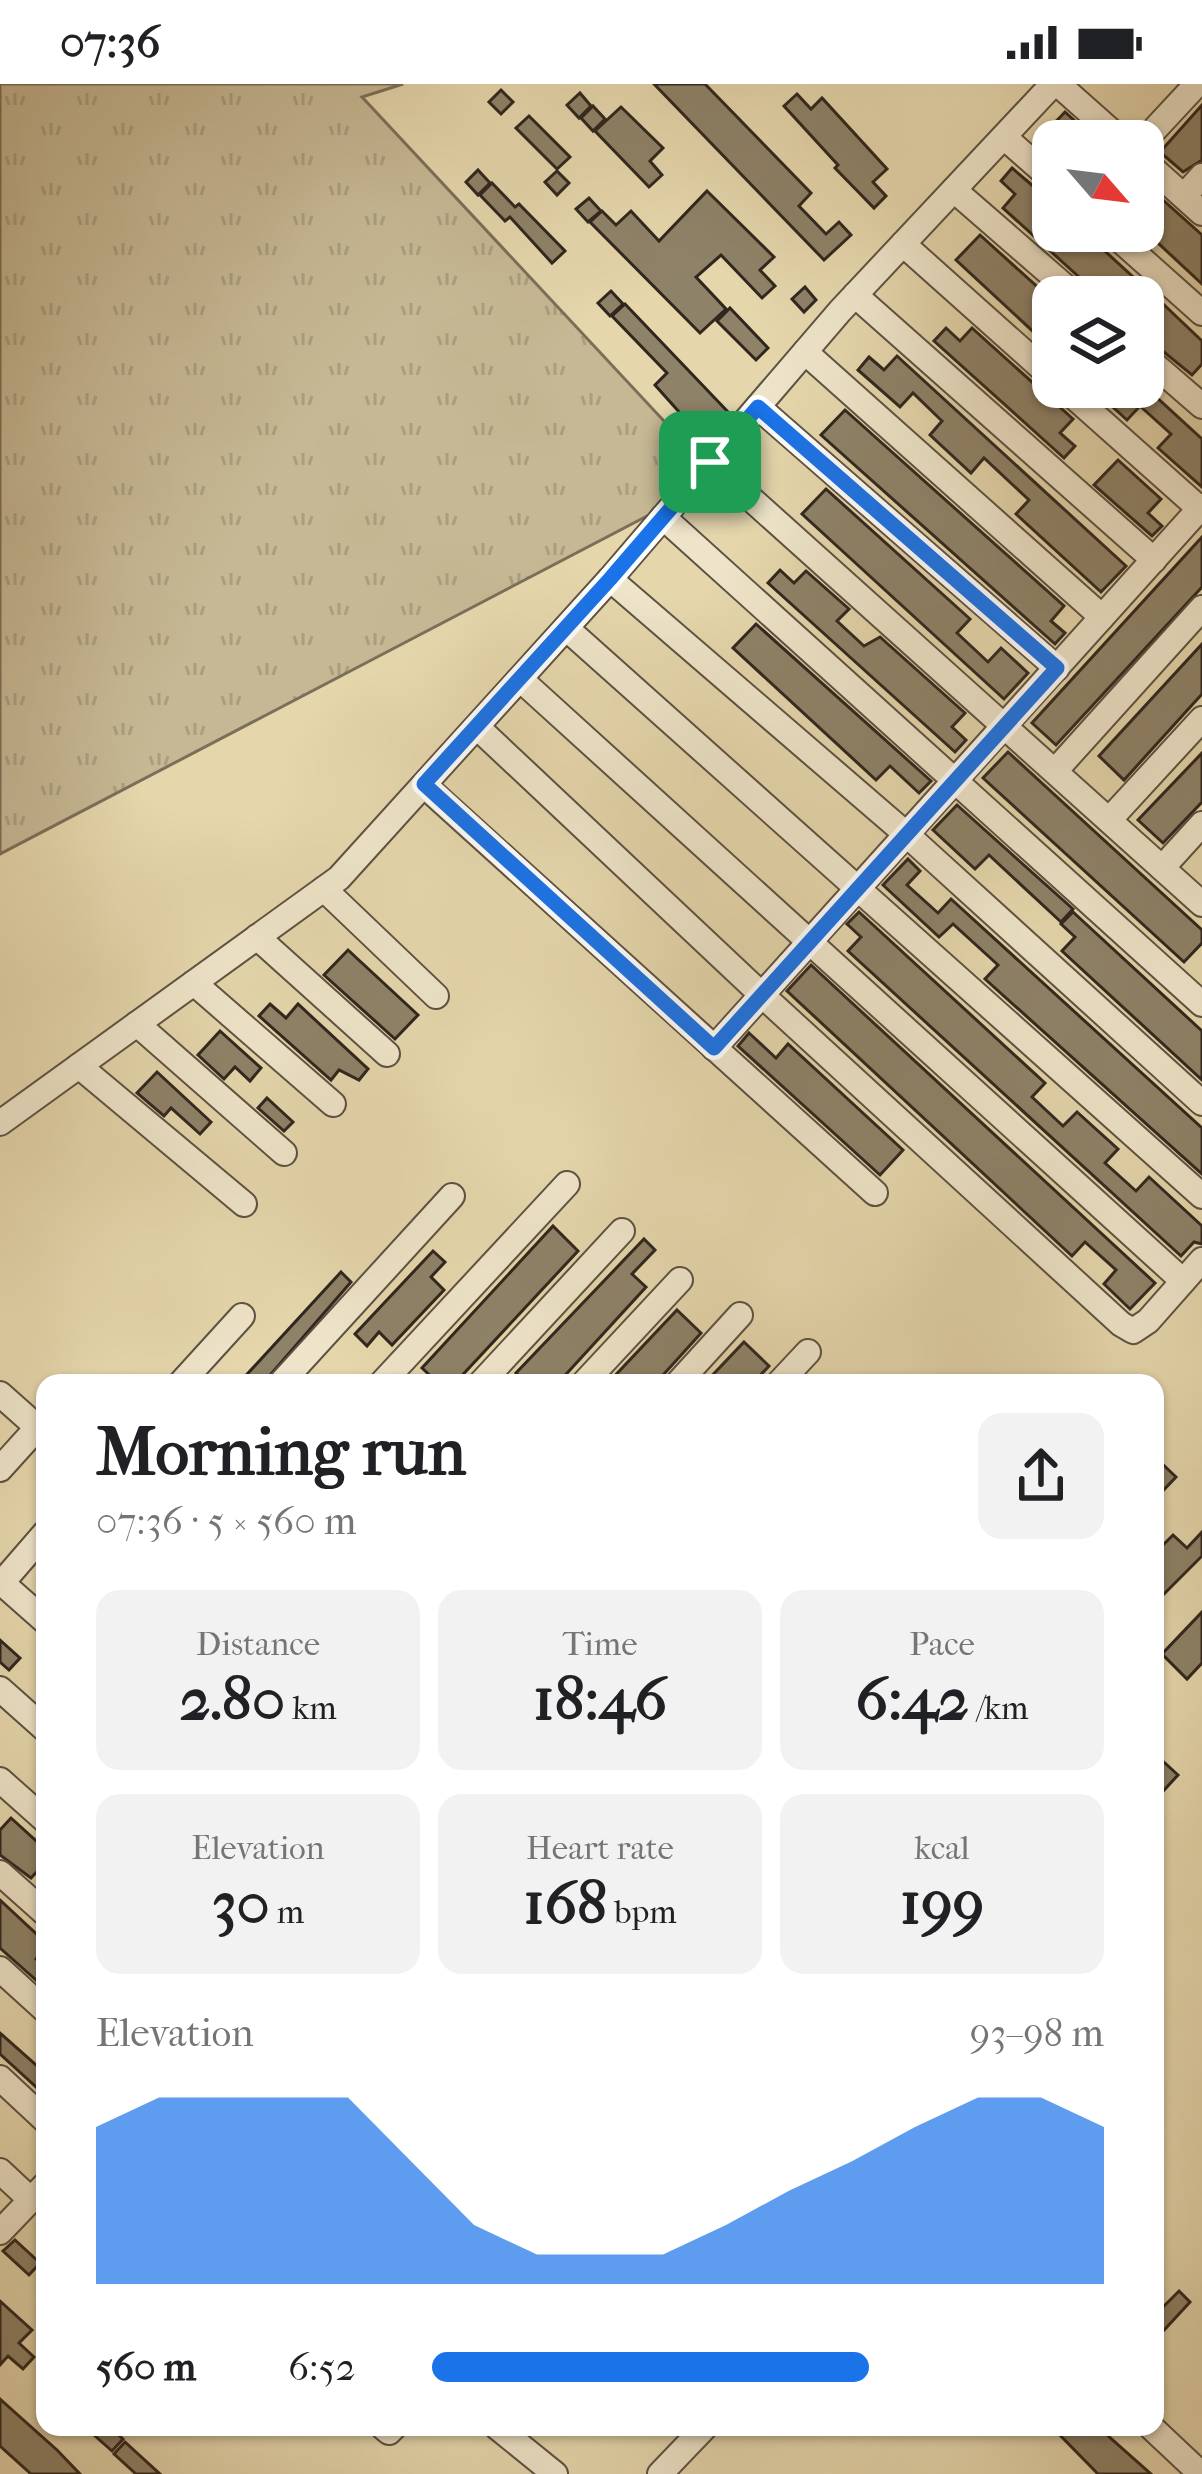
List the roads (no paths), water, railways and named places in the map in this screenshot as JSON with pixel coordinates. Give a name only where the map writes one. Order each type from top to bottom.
[{"type":"street","points":[[0,1123],[339,878],[610,579],[856,295],[1055,84],[1097,120]]},
{"type":"street","points":[[1163,120],[1196,85]]},
{"type":"street","points":[[1004,136],[1032,161]]},
{"type":"street","points":[[1164,178],[1193,204],[1202,176]]},
{"type":"street","points":[[954,190],[1053,276]]},
{"type":"street","points":[[903,244],[1032,359]]},
{"type":"street","points":[[1134,252],[1202,313]]},
{"type":"street","points":[[856,295],[1154,560]]},
{"type":"street","points":[[805,352],[1102,617]]},
{"type":"street","points":[[1164,373],[1202,406]]},
{"type":"street","points":[[758,407],[1057,668]]},
{"type":"street","points":[[714,1048],[1201,508],[1087,408]]},
{"type":"street","points":[[710,462],[1202,904]]},
{"type":"street","points":[[663,518],[1202,1004]]},
{"type":"street","points":[[610,579],[906,834],[1202,1103]]},
{"type":"street","points":[[1055,771],[1202,608]]},
{"type":"street","points":[[566,628],[1202,1196]]},
{"type":"street","points":[[520,679],[1183,1281]]},
{"type":"street","points":[[1109,820],[1202,719]]},
{"type":"street","points":[[477,727],[1121,1324],[1133,1331],[1202,1260]]},
{"type":"street","points":[[424,784],[874,1193]]},
{"type":"street","points":[[1162,868],[1202,824]]},
{"type":"street","points":[[324,890],[436,996]]},
{"type":"street","points":[[257,938],[388,1054]]},
{"type":"street","points":[[194,983],[333,1104]]},
{"type":"street","points":[[137,1024],[284,1154]]},
{"type":"street","points":[[79,1066],[244,1204]]},
{"type":"street","points":[[390,1374],[567,1184]]},
{"type":"street","points":[[289,1374],[452,1196]]},
{"type":"street","points":[[489,1374],[622,1231]]},
{"type":"street","points":[[592,1374],[680,1280]]},
{"type":"street","points":[[189,1374],[242,1316]]},
{"type":"street","points":[[686,1374],[740,1316]]},
{"type":"street","points":[[787,1374],[808,1352]]},
{"type":"street","points":[[0,1394],[36,1426]]},
{"type":"street","points":[[0,1469],[36,1436]]},
{"type":"street","points":[[36,1543],[1,1584],[36,1614]]},
{"type":"street","points":[[0,1690],[36,1721]]},
{"type":"street","points":[[0,1780],[36,1812]]},
{"type":"street","points":[[0,1873],[36,1905]]},
{"type":"street","points":[[0,1970],[36,2002]]},
{"type":"street","points":[[0,2078],[36,2112]]},
{"type":"street","points":[[0,2171],[36,2191]]},
{"type":"street","points":[[0,2232],[36,2194]]},
{"type":"street","points":[[507,2436],[555,2474]]},
{"type":"street","points":[[660,2474],[696,2436]]},
{"type":"street","points":[[1160,2436],[1201,2474]]}]
